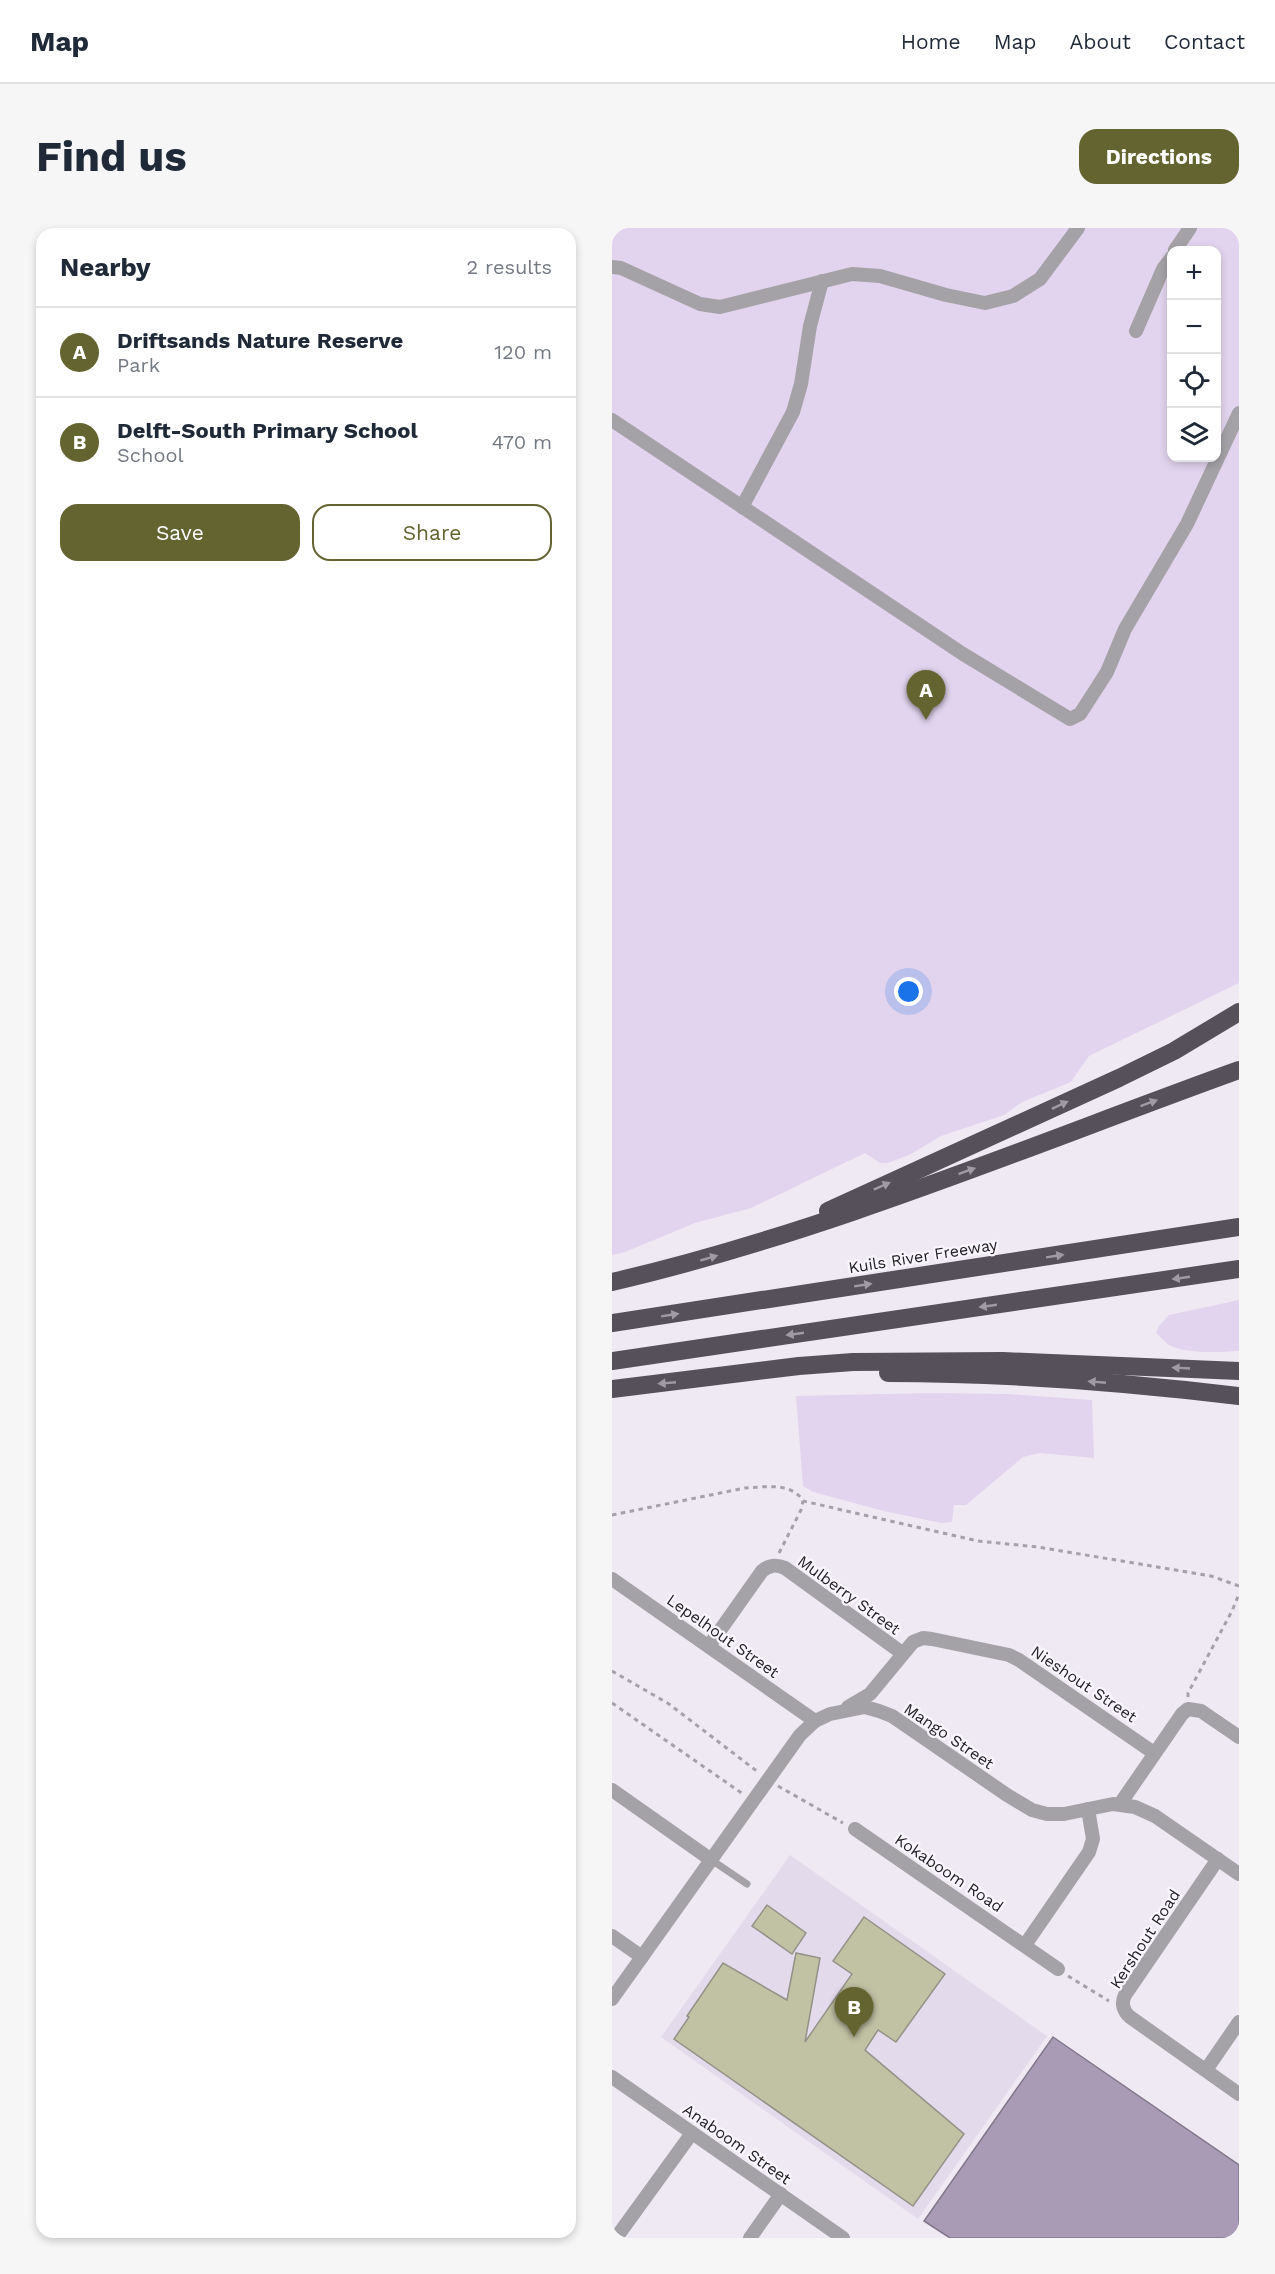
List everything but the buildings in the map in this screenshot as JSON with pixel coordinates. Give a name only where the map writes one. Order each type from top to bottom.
[{"type":"highway","points":[[772,1237],[1119,1078],[1174,1051],[1239,1012]]},
{"type":"highway","points":[[612,1282],[682,1266],[859,1211],[1239,1070]]},
{"type":"highway","name":"Kuils River Freeway","points":[[612,1323],[1239,1227]]},
{"type":"highway","points":[[612,1361],[1239,1269]]},
{"type":"highway","points":[[612,1389],[799,1366],[853,1362],[931,1360],[1069,1362],[1239,1371]]},
{"type":"highway","points":[[722,1377],[876,1372],[956,1374],[1046,1378],[1184,1389],[1239,1396]]},
{"type":"street","points":[[612,267],[621,268],[700,304],[720,307],[852,274],[880,276],[946,295],[985,303],[1013,296],[1040,279],[1078,228]]},
{"type":"street","points":[[1178,246],[1190,228]]},
{"type":"street","points":[[1136,331],[1167,264]]},
{"type":"street","points":[[742,507],[793,412],[801,384],[810,326],[822,281]]},
{"type":"street","points":[[612,420],[963,654],[1070,719],[1080,714],[1107,672],[1125,629],[1187,524],[1239,413]]},
{"type":"street","name":"Mulberry Street","points":[[709,1646],[762,1571],[772,1566],[785,1568],[902,1653]]},
{"type":"street","name":"Lepelhout Street","points":[[612,1579],[815,1721]]},
{"type":"street","name":"Nieshout Street","points":[[842,1710],[870,1694],[913,1642],[928,1638],[1009,1655],[1031,1667],[1154,1753]]},
{"type":"street","name":"Mango Street","points":[[612,2000],[800,1735],[815,1721],[842,1710],[865,1707],[892,1716],[1032,1810],[1047,1814],[1064,1814],[1120,1804],[1145,1810],[1239,1874]]},
{"type":"street","points":[[1120,1804],[1154,1753],[1188,1709],[1197,1709],[1235,1735],[1239,1720]]},
{"type":"street","points":[[612,1790],[710,1859]]},
{"type":"street","points":[[1025,1945],[1089,1852],[1093,1839],[1088,1809]]},
{"type":"street","name":"Kokaboom Road","points":[[855,1829],[1058,1969]]},
{"type":"street","name":"Kershout Road","points":[[1218,1859],[1125,1995],[1123,2004],[1130,2017],[1239,2094]]},
{"type":"street","points":[[612,1935],[642,1957]]},
{"type":"street","points":[[1206,2070],[1239,2022]]},
{"type":"street","name":"Anaboom Street","points":[[612,2077],[843,2238]]},
{"type":"street","points":[[616,2238],[692,2133]]},
{"type":"street","points":[[750,2238],[781,2194]]},
{"type":"lane","points":[[710,1859],[747,1884]]},
{"type":"path","points":[[612,1515],[745,1488],[791,1489],[799,1494],[803,1501],[801,1510],[772,1566]]},
{"type":"path","points":[[803,1501],[978,1541],[1038,1547],[1211,1576],[1239,1586]]},
{"type":"path","points":[[1188,1709],[1188,1693],[1239,1594]]},
{"type":"path","points":[[612,1671],[669,1704],[794,1797],[855,1829]]},
{"type":"path","points":[[612,1703],[752,1801]]},
{"type":"path","points":[[1058,1969],[1124,2009]]},
{"type":"shaded area","points":[[612,228],[1239,228],[1239,983],[1089,1056],[1071,1082],[1022,1102],[1004,1115],[941,1136],[911,1154],[888,1163],[880,1163],[865,1153],[751,1208],[695,1223],[625,1252],[612,1255]]},
{"type":"shaded area","points":[[1239,1300],[1239,1351],[1204,1352],[1178,1349],[1169,1345],[1156,1333],[1169,1315]]},
{"type":"shaded area","points":[[1008,1394],[1092,1400],[1094,1458],[1040,1453],[1023,1457],[966,1505],[954,1505],[952,1522],[941,1523],[884,1511],[813,1492],[803,1486],[796,1396]]},
{"type":"shaded area","points":[[790,1855],[1047,2036],[918,2219],[661,2037]]},
{"type":"shaded area","points":[[1053,2037],[1239,2165],[1239,2238],[950,2238],[924,2221]]},
{"type":"place","name":"Driftsands Nature Reserve","points":[[926,720]]},
{"type":"place","name":"Delft-South Primary School","points":[[854,2037]]}]
